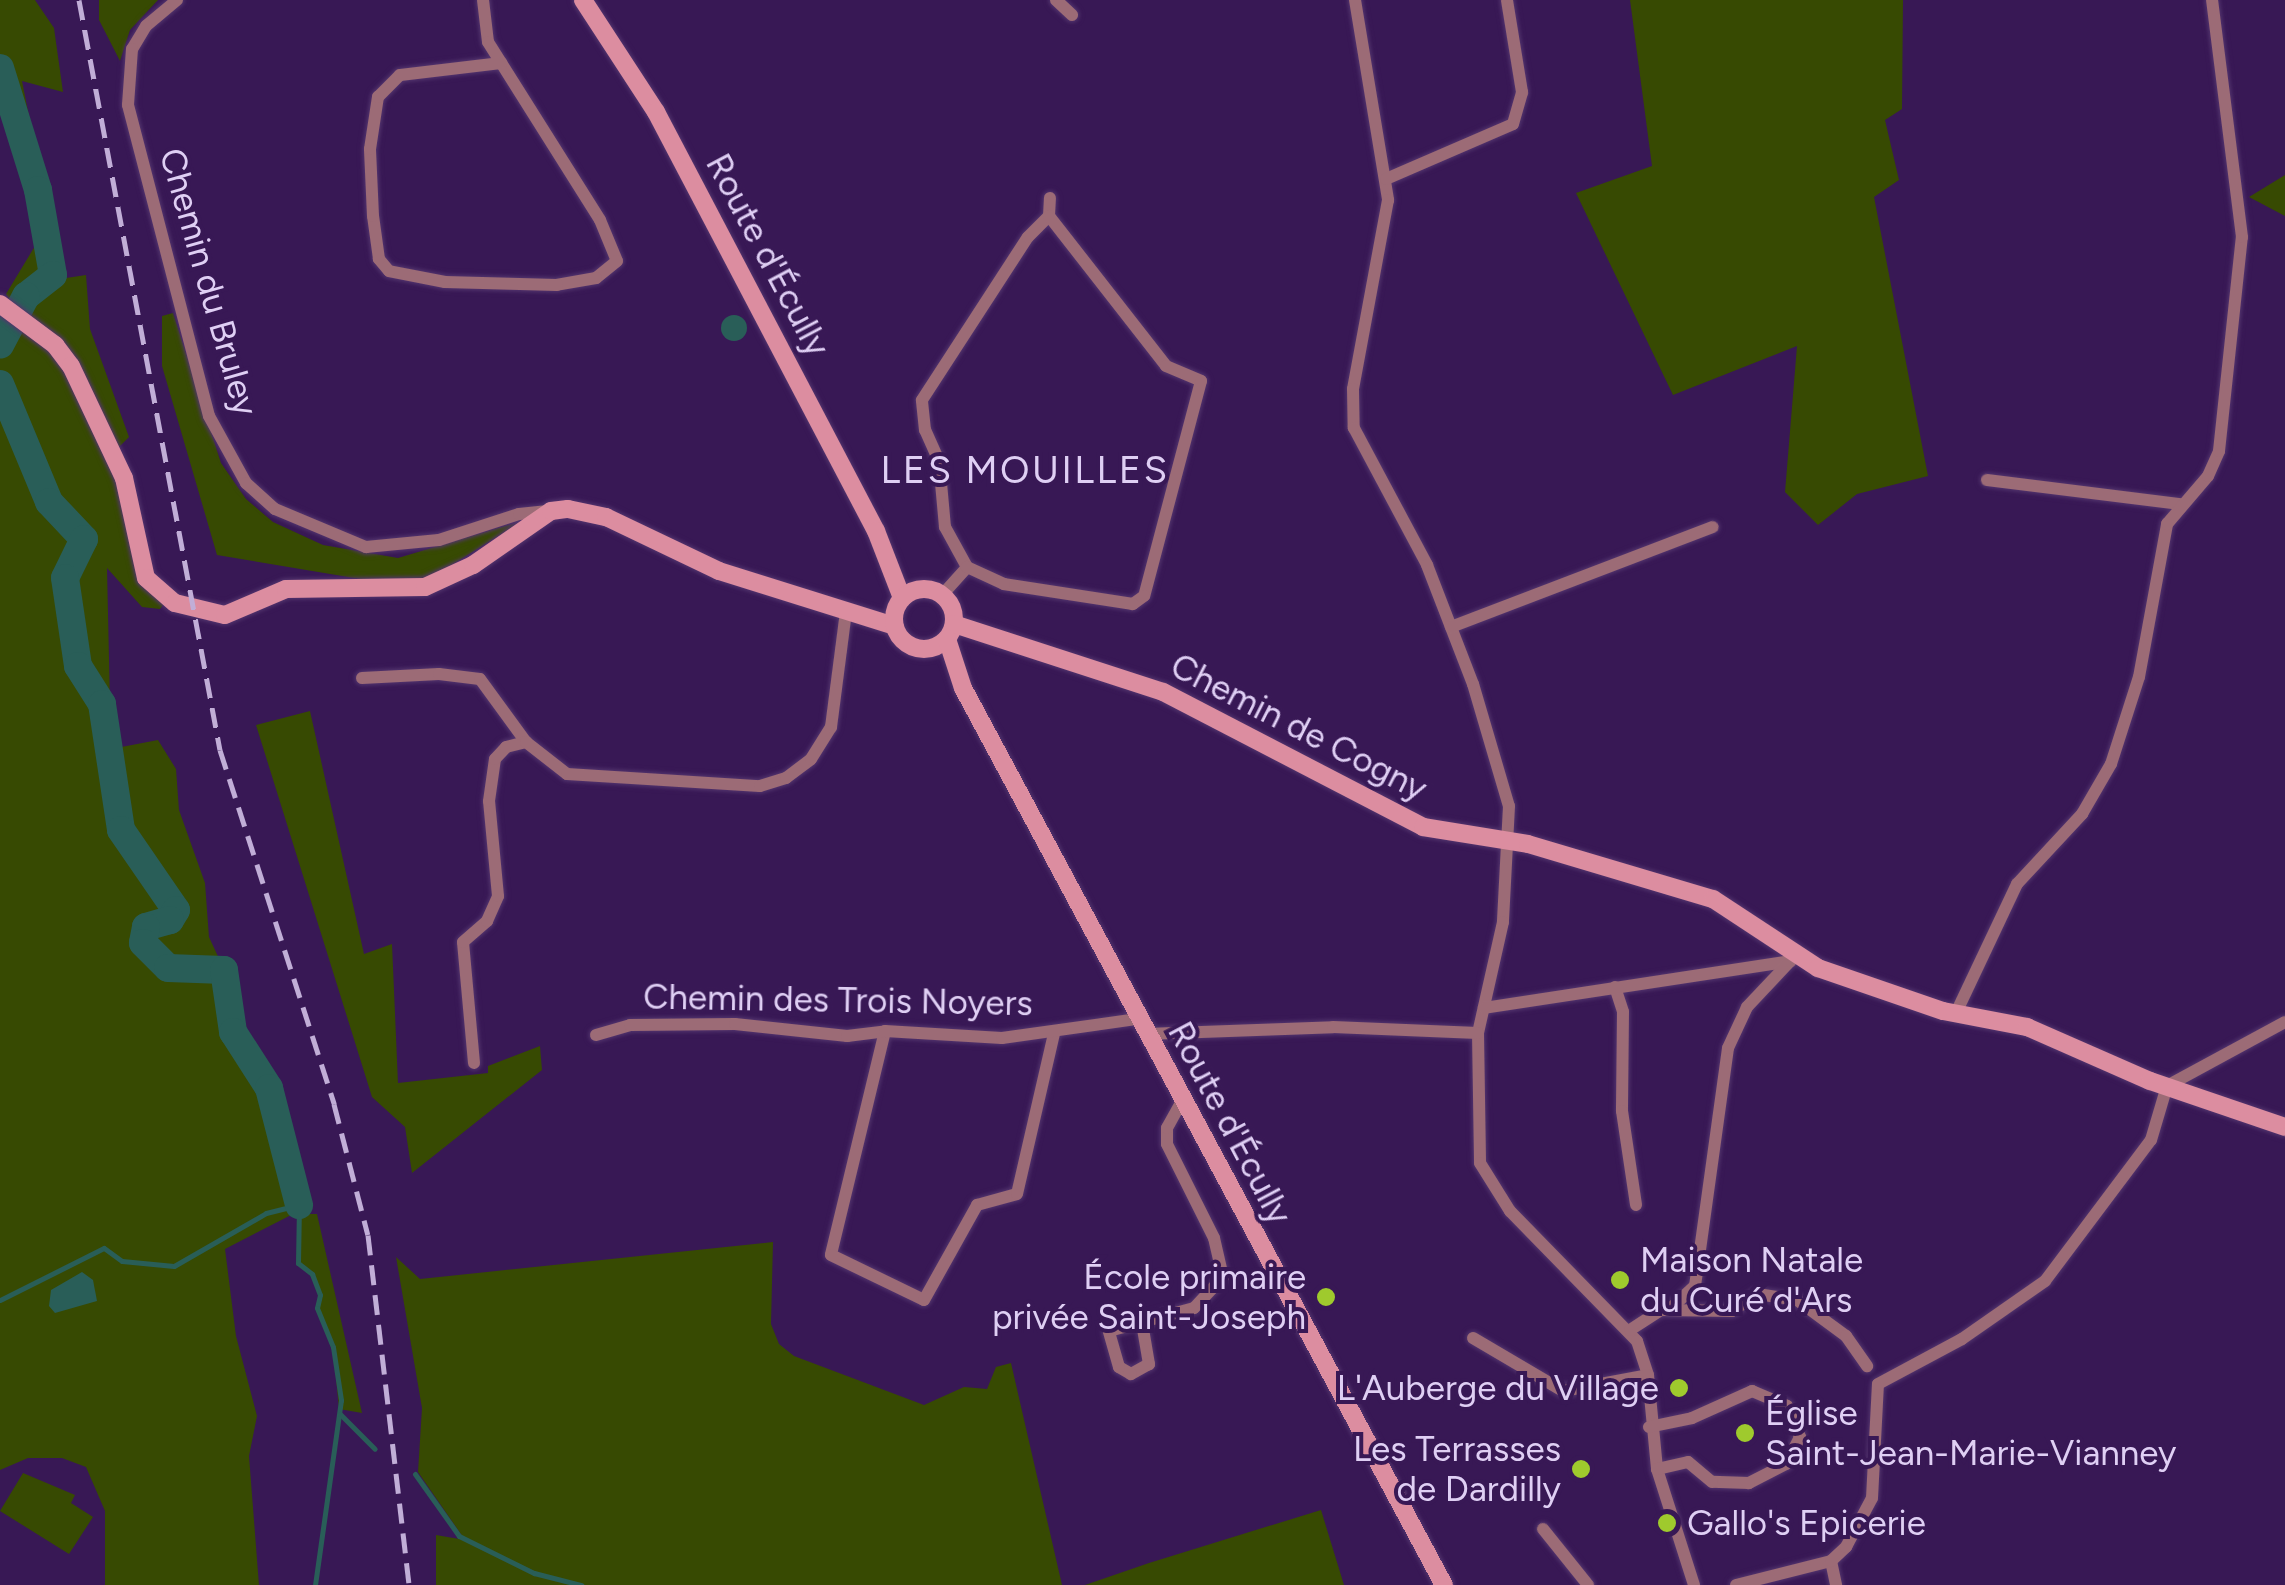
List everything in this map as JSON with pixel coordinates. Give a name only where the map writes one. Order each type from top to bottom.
[{"type":"street","name":"Chemin du Bruley","points":[[177,0],[146,26],[132,50],[128,105],[209,416],[246,482],[275,510],[366,548],[440,540],[519,514],[550,511],[606,517],[694,561],[895,626]]},
{"type":"street","name":"Route d'Écully","points":[[575,0],[588,7],[656,112],[876,531],[899,602]]},
{"type":"street","points":[[1056,0],[1072,15]]},
{"type":"street","points":[[1355,0],[1386,178],[1386,234],[1354,389],[1354,428],[1427,565],[1505,780],[1508,840],[1504,922],[1478,1032],[1478,1148],[1488,1183],[1630,1330],[1648,1375],[1649,1427],[1657,1469],[1694,1585]]},
{"type":"street","points":[[1386,178],[1513,124],[1522,92],[1507,0]]},
{"type":"street","points":[[1956,1014],[2018,884],[2082,814],[2111,764],[2146,645],[2162,539],[2181,504],[2208,476],[2219,451],[2242,237],[2212,0]]},
{"type":"street","points":[[483,1],[488,42],[600,220],[617,261],[611,271],[580,281],[503,285],[400,274],[379,258],[370,148],[378,97],[400,75],[501,63]]},
{"type":"street","points":[[1049,216],[1028,237],[922,400],[925,430],[939,461],[945,527],[967,567],[1004,584],[1133,604],[1144,596],[1201,382],[1166,366],[1049,216],[1050,198]]},
{"type":"street","points":[[3,306],[55,345],[84,389],[127,487],[146,578],[159,595],[192,609],[232,614],[298,587],[383,591],[432,585],[473,566],[550,511]]},
{"type":"street","points":[[1987,480],[2181,504]]},
{"type":"street","points":[[1451,627],[1712,526]]},
{"type":"street","name":"Route d'Écully","points":[[876,531],[922,588]]},
{"type":"street","points":[[943,594],[967,567]]},
{"type":"street","points":[[922,588],[943,594],[950,632],[929,648],[905,642],[895,626],[899,602],[922,588]]},
{"type":"street","name":"Chemin du Bruley","points":[[850,613],[899,602]]},
{"type":"street","points":[[362,678],[438,674],[480,679],[526,742],[567,774],[760,786],[786,778],[811,759],[831,728],[850,613]]},
{"type":"street","name":"Route d'Écully","points":[[950,632],[963,688]]},
{"type":"street","name":"Chemin de Cogny","points":[[950,632],[1163,692],[1423,827],[1508,840],[1713,899],[1793,957],[1818,968],[1956,1014],[2027,1027],[2167,1086],[2285,1127]]},
{"type":"street","name":"Route d'Écully","points":[[929,648],[963,688],[1438,1580]]},
{"type":"street","points":[[474,1063],[463,942],[487,922],[498,896],[489,777],[506,746],[526,742]]},
{"type":"street","points":[[1484,1008],[1793,957]]},
{"type":"street","points":[[1669,1310],[1695,1286],[1728,1048],[1747,1007],[1793,957]]},
{"type":"street","points":[[1615,987],[1622,1012],[1622,1111],[1636,1205]]},
{"type":"street","points":[[1736,1585],[1831,1560],[1864,1522],[1872,1498],[1878,1384],[1962,1339],[2045,1281],[2151,1140],[2167,1086],[2285,1022]]},
{"type":"street","name":"Chemin des Trois Noyers","points":[[596,1035],[630,1026],[735,1024],[847,1036],[885,1030],[1002,1038],[1142,1026],[1478,1032]]},
{"type":"street","points":[[885,1030],[830,1255],[924,1300],[978,1205],[1017,1194],[1054,1034]]},
{"type":"street","points":[[1142,1323],[1194,1308],[1222,1278],[1214,1238],[1168,1144],[1167,1128],[1182,1102]]},
{"type":"street","points":[[1630,1330],[1648,1315],[1669,1310],[1732,1311],[1757,1294],[1797,1300],[1846,1336],[1867,1366]]},
{"type":"street","points":[[1472,1338],[1563,1391],[1648,1375]]},
{"type":"street","points":[[1649,1427],[1692,1418],[1733,1398],[1767,1393],[1787,1406],[1800,1437],[1786,1464],[1763,1479],[1732,1484],[1712,1482],[1688,1462],[1657,1469]]},
{"type":"street","points":[[1543,1529],[1588,1585]]},
{"type":"street","points":[[1831,1560],[1836,1585]]},
{"type":"green space","points":[[0,0],[35,0],[54,28],[63,92],[22,81],[57,257],[53,280],[86,275],[90,329],[129,437],[114,452],[139,550],[167,600],[160,609],[142,607],[107,568],[111,749],[158,740],[176,769],[179,810],[205,883],[209,937],[228,978],[233,1032],[269,1088],[299,1211],[225,1249],[236,1336],[257,1416],[249,1456],[259,1585],[105,1585],[105,1511],[86,1467],[62,1458],[28,1458],[0,1470],[0,314],[17,311],[6,294],[35,246],[10,115],[0,115]]},
{"type":"green space","points":[[99,0],[158,0],[130,30],[120,61],[99,20]]},
{"type":"green space","points":[[1630,0],[1903,0],[1902,109],[1885,120],[1899,180],[1874,197],[1928,476],[1857,494],[1818,525],[1785,492],[1797,346],[1673,395],[1576,193],[1652,166]]},
{"type":"green space","points":[[2285,175],[2285,216],[2249,197]]},
{"type":"green space","points":[[173,313],[221,463],[246,499],[273,522],[323,545],[398,558],[522,521],[429,579],[378,582],[217,555],[162,366],[162,316]]},
{"type":"green space","points":[[310,711],[364,954],[392,944],[398,1083],[488,1073],[488,1066],[540,1046],[542,1070],[412,1173],[405,1127],[372,1097],[256,725]]},
{"type":"green space","points":[[235,1018],[273,1075],[279,1105],[236,1032]]},
{"type":"green space","points":[[300,1214],[317,1214],[362,1413],[339,1409],[333,1347],[317,1308],[320,1295],[312,1274],[298,1263]]},
{"type":"green space","points":[[773,1242],[771,1324],[779,1344],[794,1356],[924,1405],[964,1387],[987,1389],[996,1367],[1011,1363],[1062,1585],[436,1585],[436,1535],[465,1540],[418,1472],[422,1408],[396,1257],[420,1279]]},
{"type":"green space","points":[[23,1473],[75,1495],[71,1503],[93,1517],[69,1554],[0,1511]]},
{"type":"green space","points":[[1321,1510],[1344,1585],[1085,1585],[1149,1563]]},
{"type":"shaded area","points":[[734,315],[743,319],[747,328],[743,337],[734,341],[725,337],[721,328],[725,319]]},
{"type":"shaded area","points":[[82,1272],[93,1280],[97,1301],[55,1313],[49,1306],[51,1290]]},
{"type":"waterway","points":[[0,68],[38,190],[53,275],[26,296],[0,345]]},
{"type":"waterway","points":[[0,384],[49,502],[84,539],[65,578],[78,666],[102,704],[121,830],[176,910],[170,920],[146,927],[143,943],[168,968],[224,970],[233,1032],[269,1088],[299,1205]]},
{"type":"waterway","points":[[0,1300],[104,1248],[122,1261],[174,1266],[266,1213],[299,1205],[298,1263],[312,1274],[320,1295],[317,1308],[333,1347],[341,1400],[315,1585]]},
{"type":"waterway","points":[[340,1414],[375,1449]]},
{"type":"waterway","points":[[415,1474],[459,1536],[534,1573],[581,1585]]},
{"type":"railway","points":[[79,0],[220,750],[334,1104],[368,1235],[409,1585]]},
{"type":"place","name":"Maison Natale du Curé d'Ars","points":[[1620,1280]]},
{"type":"place","name":"École primaire privée Saint-Joseph","points":[[1326,1297]]},
{"type":"place","name":"L'Auberge du Village","points":[[1679,1388]]},
{"type":"place","name":"Église Saint-Jean-Marie-Vianney","points":[[1745,1433]]},
{"type":"place","name":"Les Terrasses de Dardilly","points":[[1581,1469]]},
{"type":"place","name":"Gallo's Epicerie","points":[[1667,1523]]},
{"type":"district","name":"LES MOUILLES","points":[[1025,471]]}]
